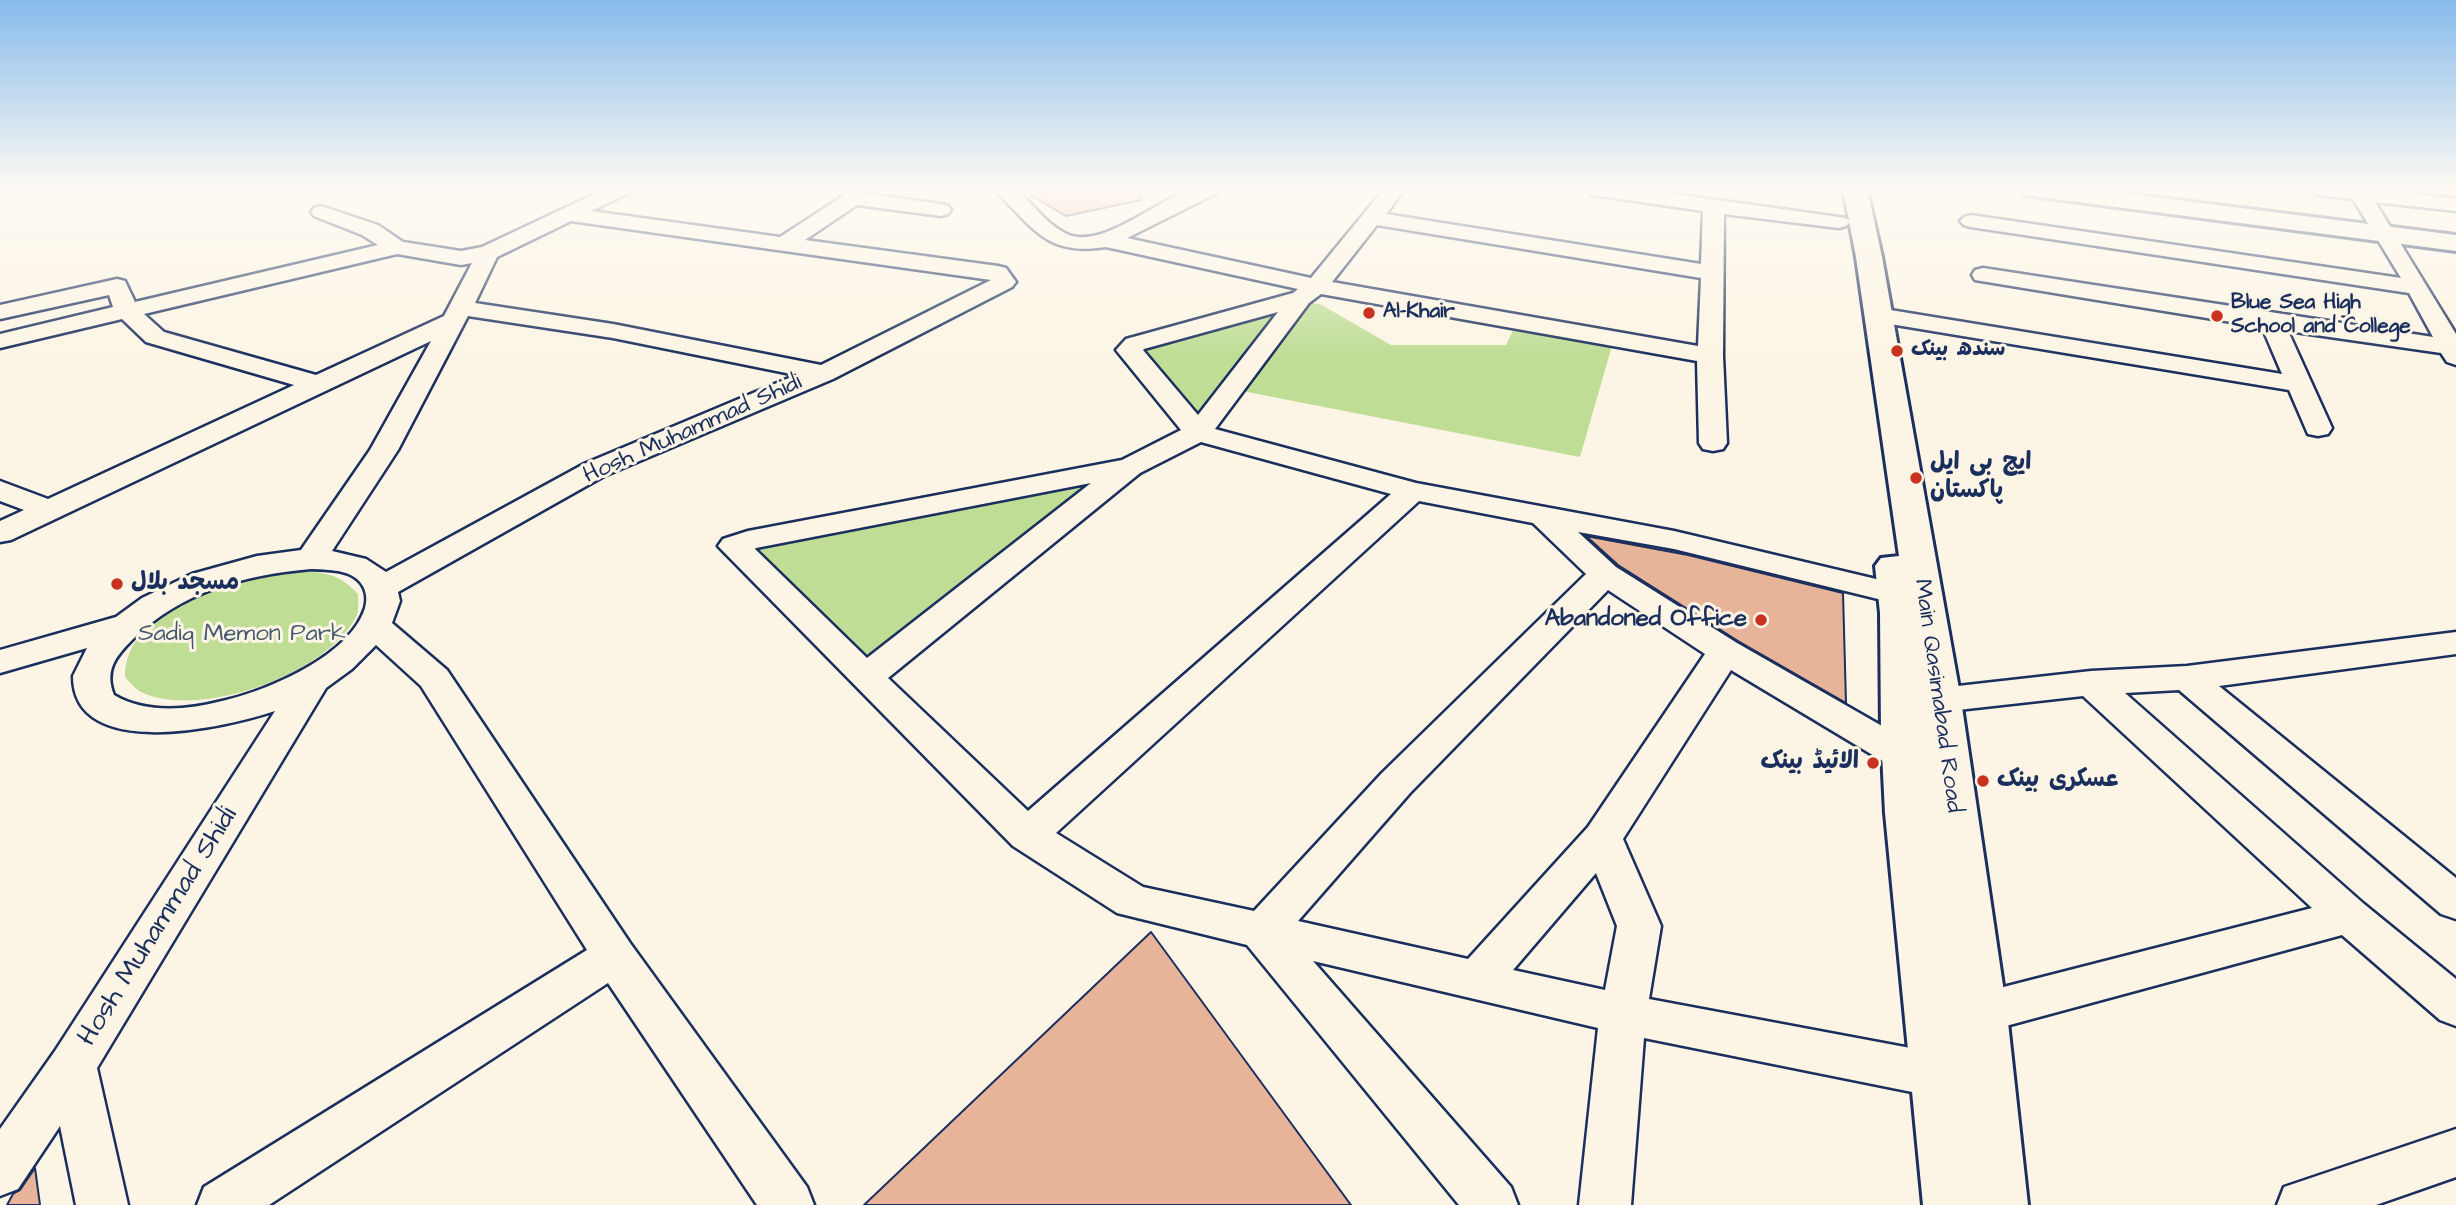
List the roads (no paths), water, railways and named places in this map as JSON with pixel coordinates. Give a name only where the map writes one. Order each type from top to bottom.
[{"type":"main road","name":"Main Qasimabad Road","points":[[1851,245],[1912,598]]},
{"type":"main road","name":"Main Qasimabad Road","points":[[1857,245],[1878,315],[1912,598],[1921,698],[1980,1013],[1998,1205]]},
{"type":"main road","name":"Main Qasimabad Road","points":[[1921,698],[1904,756],[1953,1205]]},
{"type":"street","points":[[394,245],[461,258],[488,253],[505,245]]},
{"type":"street","name":"Hosh Muhammad Shidi","points":[[0,1172],[72,1066],[313,679],[351,653],[378,607],[432,558],[594,470],[824,373],[1004,282],[998,273],[785,245]]},
{"type":"street","points":[[1126,245],[1309,292],[1710,356]]},
{"type":"street","points":[[866,677],[1130,467],[1198,433],[1349,245]]},
{"type":"street","points":[[1580,245],[1712,273]]},
{"type":"street","points":[[1713,245],[1710,356],[1713,443]]},
{"type":"street","points":[[2139,245],[2418,287]]},
{"type":"street","points":[[2391,245],[2454,351]]},
{"type":"street","points":[[0,341],[397,247]]},
{"type":"street","points":[[311,559],[384,450],[488,253]]},
{"type":"street","points":[[1983,275],[2454,351]]},
{"type":"street","points":[[0,312],[117,286],[126,310],[155,337],[319,384]]},
{"type":"street","points":[[1309,292],[1129,347],[1198,433],[1413,491],[1675,540],[1912,598]]},
{"type":"street","points":[[0,533],[319,384],[457,314],[612,331],[824,373]]},
{"type":"street","points":[[1878,315],[2297,384]]},
{"type":"street","points":[[2272,321],[2318,428]]},
{"type":"street","points":[[1130,467],[748,540],[734,546],[1027,835],[1132,901],[1623,1014],[1937,1075]]},
{"type":"street","points":[[0,490],[49,510]]},
{"type":"street","points":[[1027,835],[1413,491]]},
{"type":"street","points":[[1543,516],[1605,574],[1725,651],[1904,756]]},
{"type":"street","points":[[313,679],[266,701],[214,716],[164,721],[124,716],[98,702],[90,680],[100,653],[124,626],[160,602],[213,577],[258,565],[311,559],[344,562],[368,572],[378,607],[434,678],[614,956],[788,1205]]},
{"type":"street","points":[[1262,932],[1396,783],[1605,574]]},
{"type":"street","points":[[0,662],[124,626]]},
{"type":"street","points":[[1921,698],[2091,683],[2187,678],[2456,643]]},
{"type":"street","points":[[1477,980],[1602,838],[1725,651]]},
{"type":"street","points":[[2187,678],[2456,902]]},
{"type":"street","points":[[2091,683],[2349,916],[2456,1006]]},
{"type":"street","points":[[1602,838],[1639,926],[1623,1014],[1605,1205]]},
{"type":"street","points":[[1980,1013],[2349,916]]},
{"type":"street","points":[[1262,932],[1492,1205]]},
{"type":"street","points":[[223,1205],[614,956]]},
{"type":"street","points":[[72,1066],[102,1205]]},
{"type":"street","points":[[2303,1205],[2456,1153]]},
{"type":"place","name":"Al-Khair","points":[[1369,313]]},
{"type":"place","name":"Blue Sea High School and College","points":[[2217,316]]},
{"type":"place","name":"سندھ بینک","points":[[1897,351]]},
{"type":"place","name":"ایچ بی ایل پاکستان","points":[[1916,478]]},
{"type":"place","name":"مسجد بلال","points":[[117,584]]},
{"type":"place","name":"Abandoned Office","points":[[1761,620]]},
{"type":"place","name":"الائیڈ بینک","points":[[1873,763]]},
{"type":"place","name":"عسکری بینک","points":[[1983,781]]},
{"type":"park label","name":"Sadiq Memon Park","points":[[242,635]]}]
